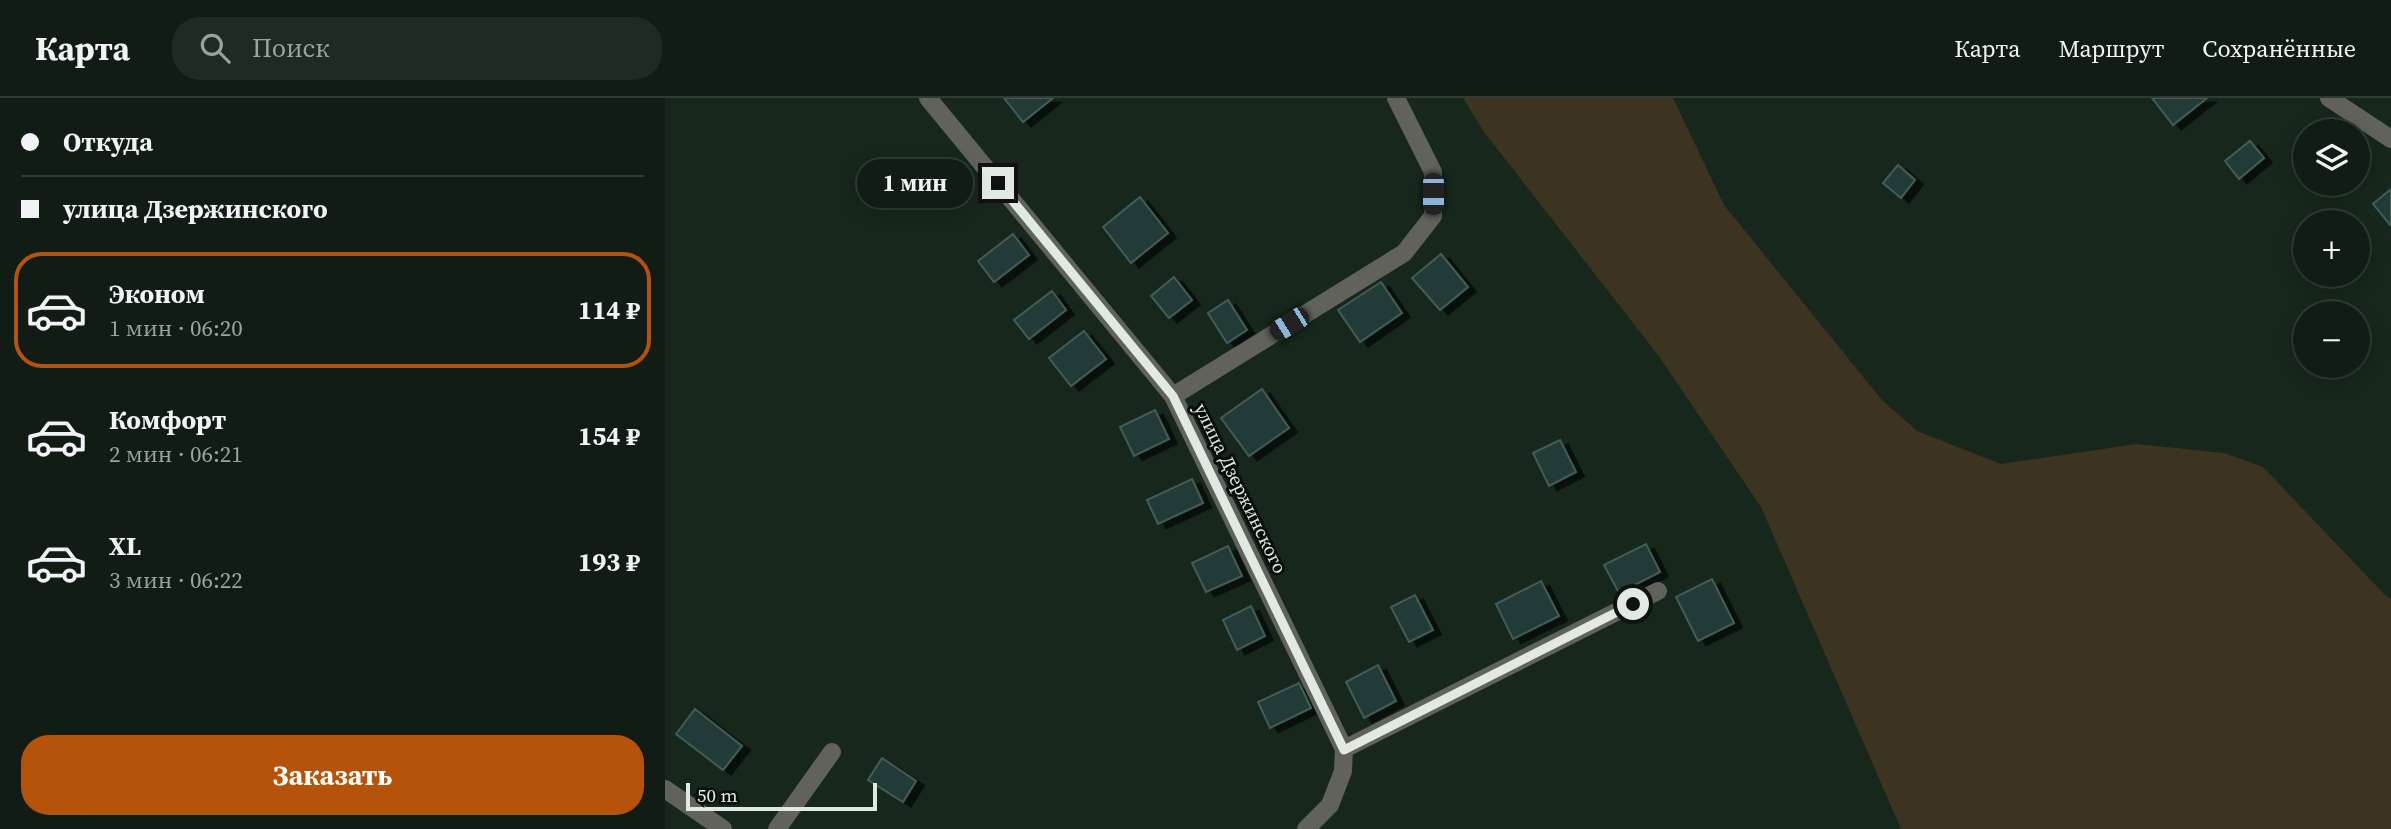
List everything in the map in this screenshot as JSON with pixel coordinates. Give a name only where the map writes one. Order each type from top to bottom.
[{"type":"street","name":"улица Дзержинского","points":[[927,98],[1173,396],[1344,750]]},
{"type":"street","points":[[1173,396],[1404,253],[1433,216],[1433,172],[1396,98]]},
{"type":"street","points":[[2329,98],[2391,139]]},
{"type":"street","points":[[1306,829],[1330,805],[1343,771],[1344,750],[1658,591]]},
{"type":"street","points":[[777,829],[832,752]]},
{"type":"street","points":[[665,789],[723,829]]},
{"type":"shaded area","points":[[1463,98],[1673,98],[1724,205],[1882,400],[1917,431],[2001,464],[2136,444],[2224,453],[2263,467],[2391,599],[2391,829],[1901,829],[1761,507],[1658,355],[1484,132]]},
{"type":"building","points":[[1004,98],[1053,98],[1023,122]]},
{"type":"building","points":[[2152,98],[2207,98],[2173,125]]},
{"type":"building","points":[[2250,141],[2264,158],[2239,179],[2225,161]]},
{"type":"building","points":[[1898,165],[1915,180],[1901,198],[1883,183]]},
{"type":"building","points":[[2391,189],[2391,226],[2373,204]]},
{"type":"building","points":[[1140,197],[1168,233],[1131,263],[1103,227]]},
{"type":"building","points":[[1013,234],[1029,255],[994,282],[978,261]]},
{"type":"building","points":[[1441,254],[1468,287],[1440,310],[1412,278]]},
{"type":"building","points":[[1174,277],[1192,300],[1169,318],[1151,296]]},
{"type":"building","points":[[1381,282],[1402,313],[1360,342],[1338,310]]},
{"type":"building","points":[[1052,291],[1066,310],[1029,339],[1014,320]]},
{"type":"building","points":[[1228,300],[1247,330],[1227,343],[1208,313]]},
{"type":"building","points":[[1084,331],[1106,359],[1071,386],[1049,358]]},
{"type":"building","points":[[1262,389],[1289,428],[1249,456],[1221,418]]},
{"type":"building","points":[[1155,410],[1169,439],[1134,456],[1120,427]]},
{"type":"building","points":[[1560,440],[1576,472],[1549,486],[1533,453]]},
{"type":"building","points":[[1192,479],[1203,503],[1158,524],[1147,500]]},
{"type":"building","points":[[1646,544],[1660,572],[1619,593],[1604,565]]},
{"type":"building","points":[[1228,546],[1242,576],[1206,592],[1192,563]]},
{"type":"building","points":[[1712,579],[1734,623],[1698,641],[1676,597]]},
{"type":"building","points":[[1541,581],[1559,616],[1513,639],[1496,604]]},
{"type":"building","points":[[1415,595],[1433,630],[1409,642],[1391,607]]},
{"type":"building","points":[[1251,606],[1265,636],[1237,650],[1223,620]]},
{"type":"building","points":[[1378,665],[1396,701],[1364,718],[1346,682]]},
{"type":"building","points":[[1299,683],[1311,708],[1270,728],[1258,702]]},
{"type":"building","points":[[695,709],[742,746],[723,770],[676,734]]},
{"type":"building","points":[[882,758],[916,781],[903,802],[868,780]]},
{"type":"route","points":[[998,183],[1173,396],[1344,750],[1633,604]]}]
